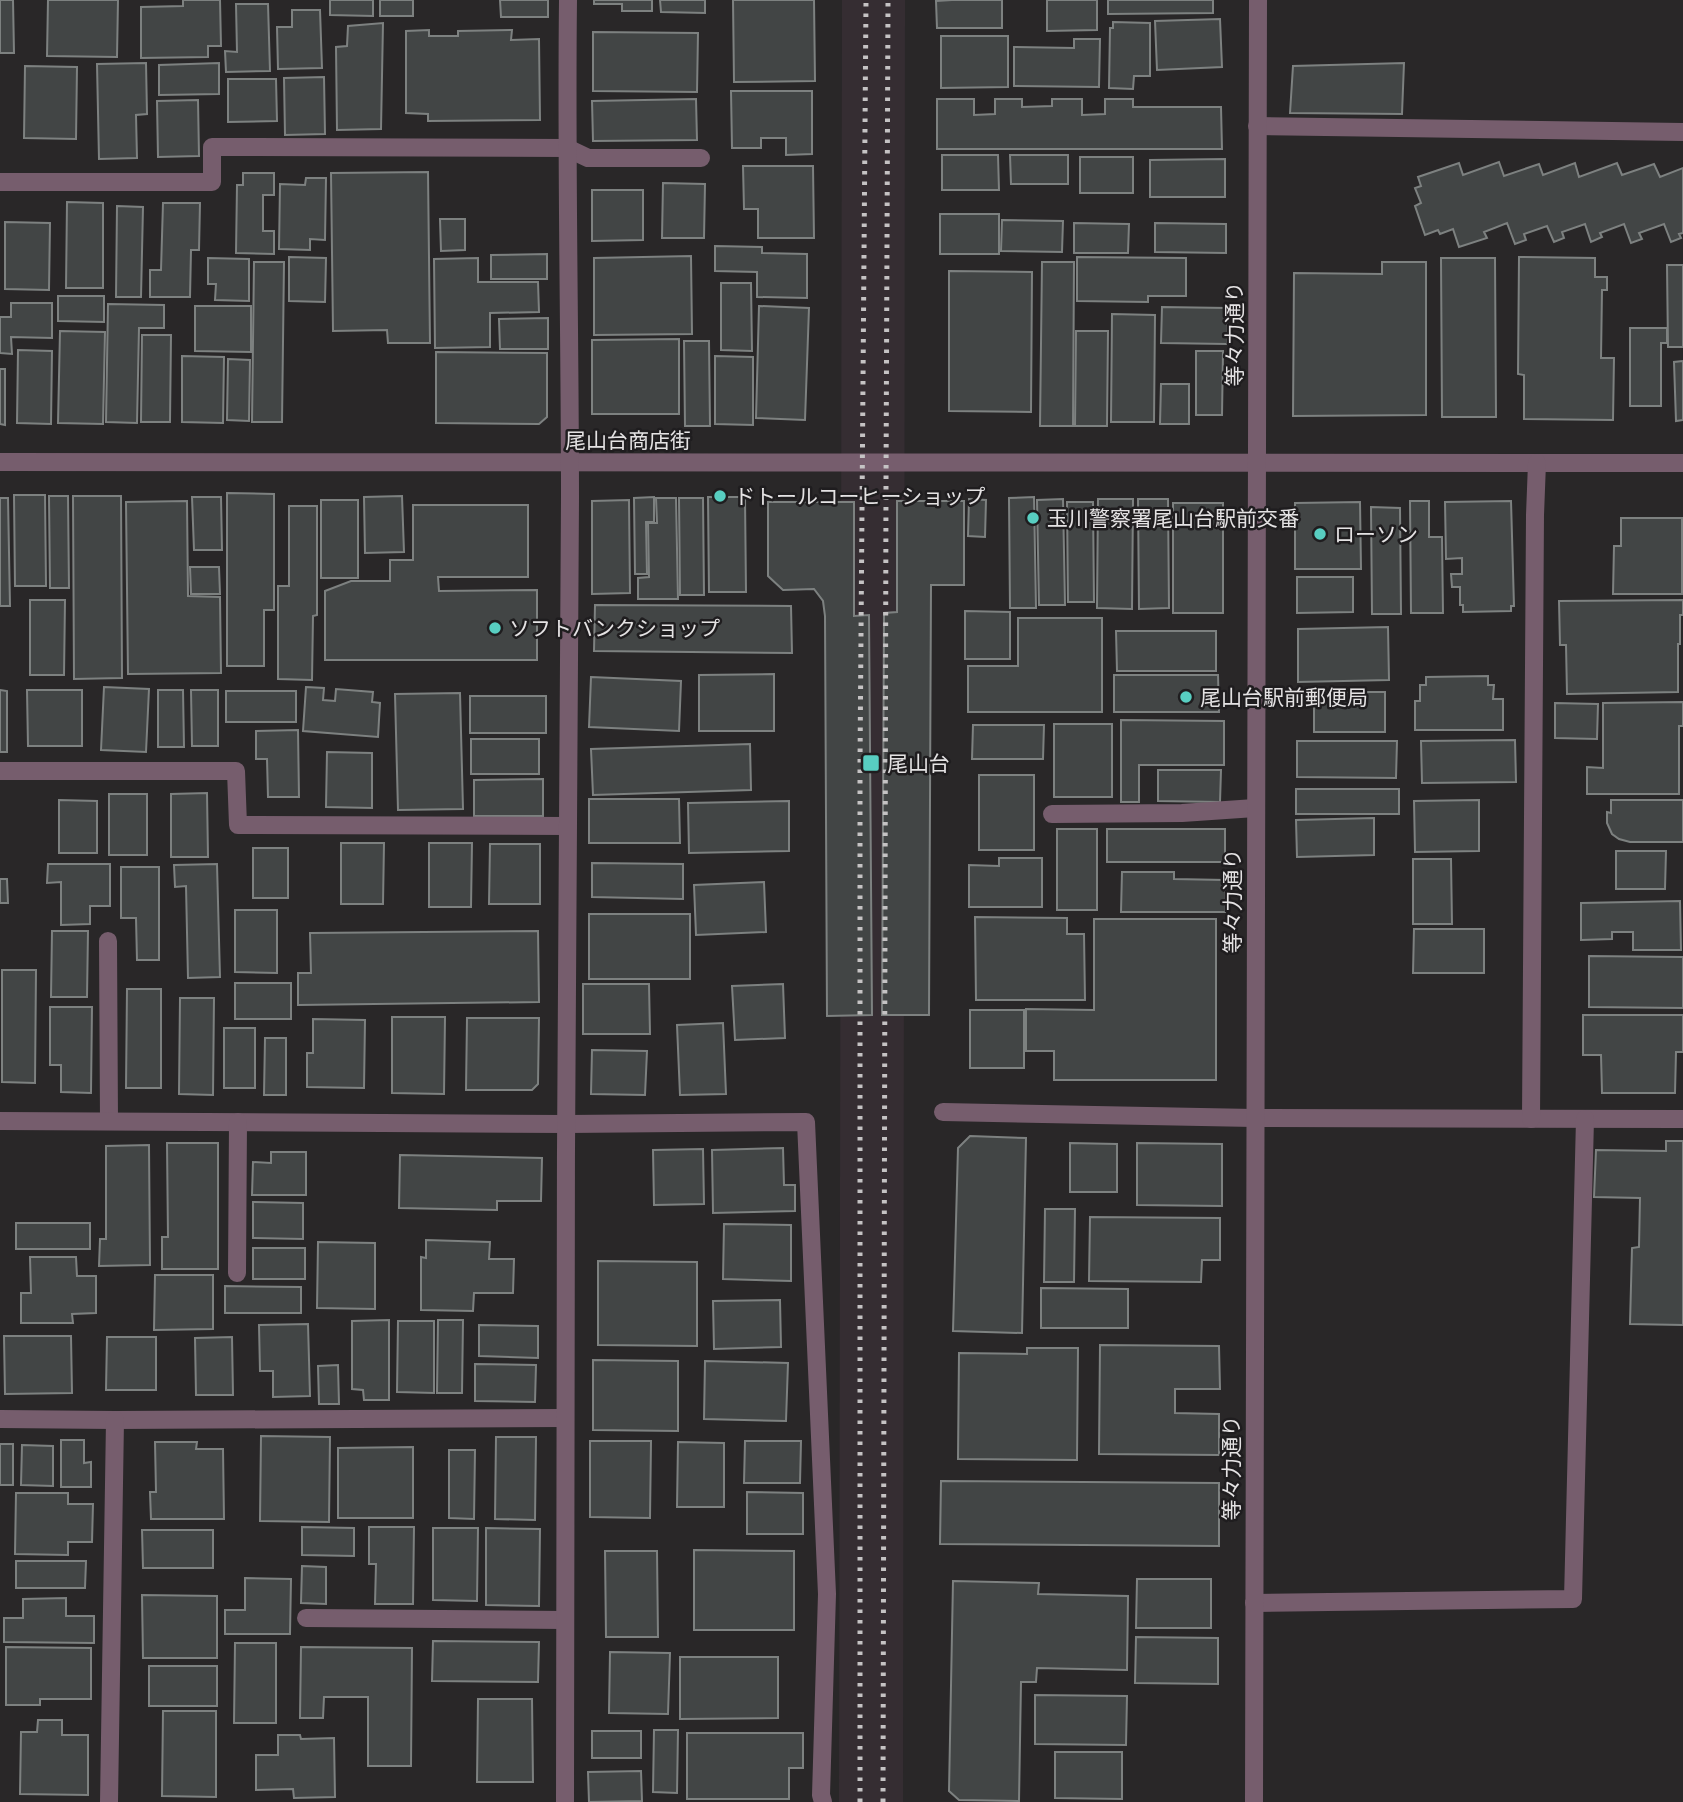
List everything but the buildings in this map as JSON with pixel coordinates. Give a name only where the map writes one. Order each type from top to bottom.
[{"type":"street","points":[[565,1802],[564,1418],[570,462],[566,148],[568,0]]},
{"type":"street","name":"等々力通り","points":[[1254,1802],[1258,0]]},
{"type":"street","points":[[1258,126],[1683,132]]},
{"type":"street","points":[[0,182],[212,182],[212,148],[566,148],[588,158],[701,158]]},
{"type":"street","name":"尾山台商店街","points":[[0,462],[1683,463]]},
{"type":"street","points":[[1531,1119],[1537,463]]},
{"type":"street","points":[[0,771],[236,771],[238,825],[567,826]]},
{"type":"street","points":[[1052,814],[1182,813],[1255,808]]},
{"type":"street","points":[[108,941],[109,1121]]},
{"type":"street","points":[[943,1112],[1254,1118],[1683,1119]]},
{"type":"street","points":[[1254,1603],[1573,1599],[1585,1119]]},
{"type":"street","points":[[0,1121],[567,1124],[806,1122],[827,1594],[821,1795],[823,1802]]},
{"type":"street","points":[[237,1272],[238,1122]]},
{"type":"street","points":[[0,1419],[564,1418]]},
{"type":"street","points":[[108,1802],[115,1420]]},
{"type":"street","points":[[306,1618],[564,1620]]},
{"type":"shaded area","points":[[842,0],[905,0],[903,1802],[839,1802]]},
{"type":"railway","points":[[860,1802],[860,763],[866,0]]},
{"type":"railway","points":[[883,1802],[888,0]]},
{"type":"place","name":"ドトールコーヒーショップ","points":[[720,496]]},
{"type":"place","name":"玉川警察署尾山台駅前交番","points":[[1033,518]]},
{"type":"place","name":"ローソン","points":[[1320,534]]},
{"type":"place","name":"ソフトバンクショップ","points":[[495,628]]},
{"type":"place","name":"尾山台駅前郵便局","points":[[1186,697]]},
{"type":"place","name":"尾山台","points":[[871,763]]}]
